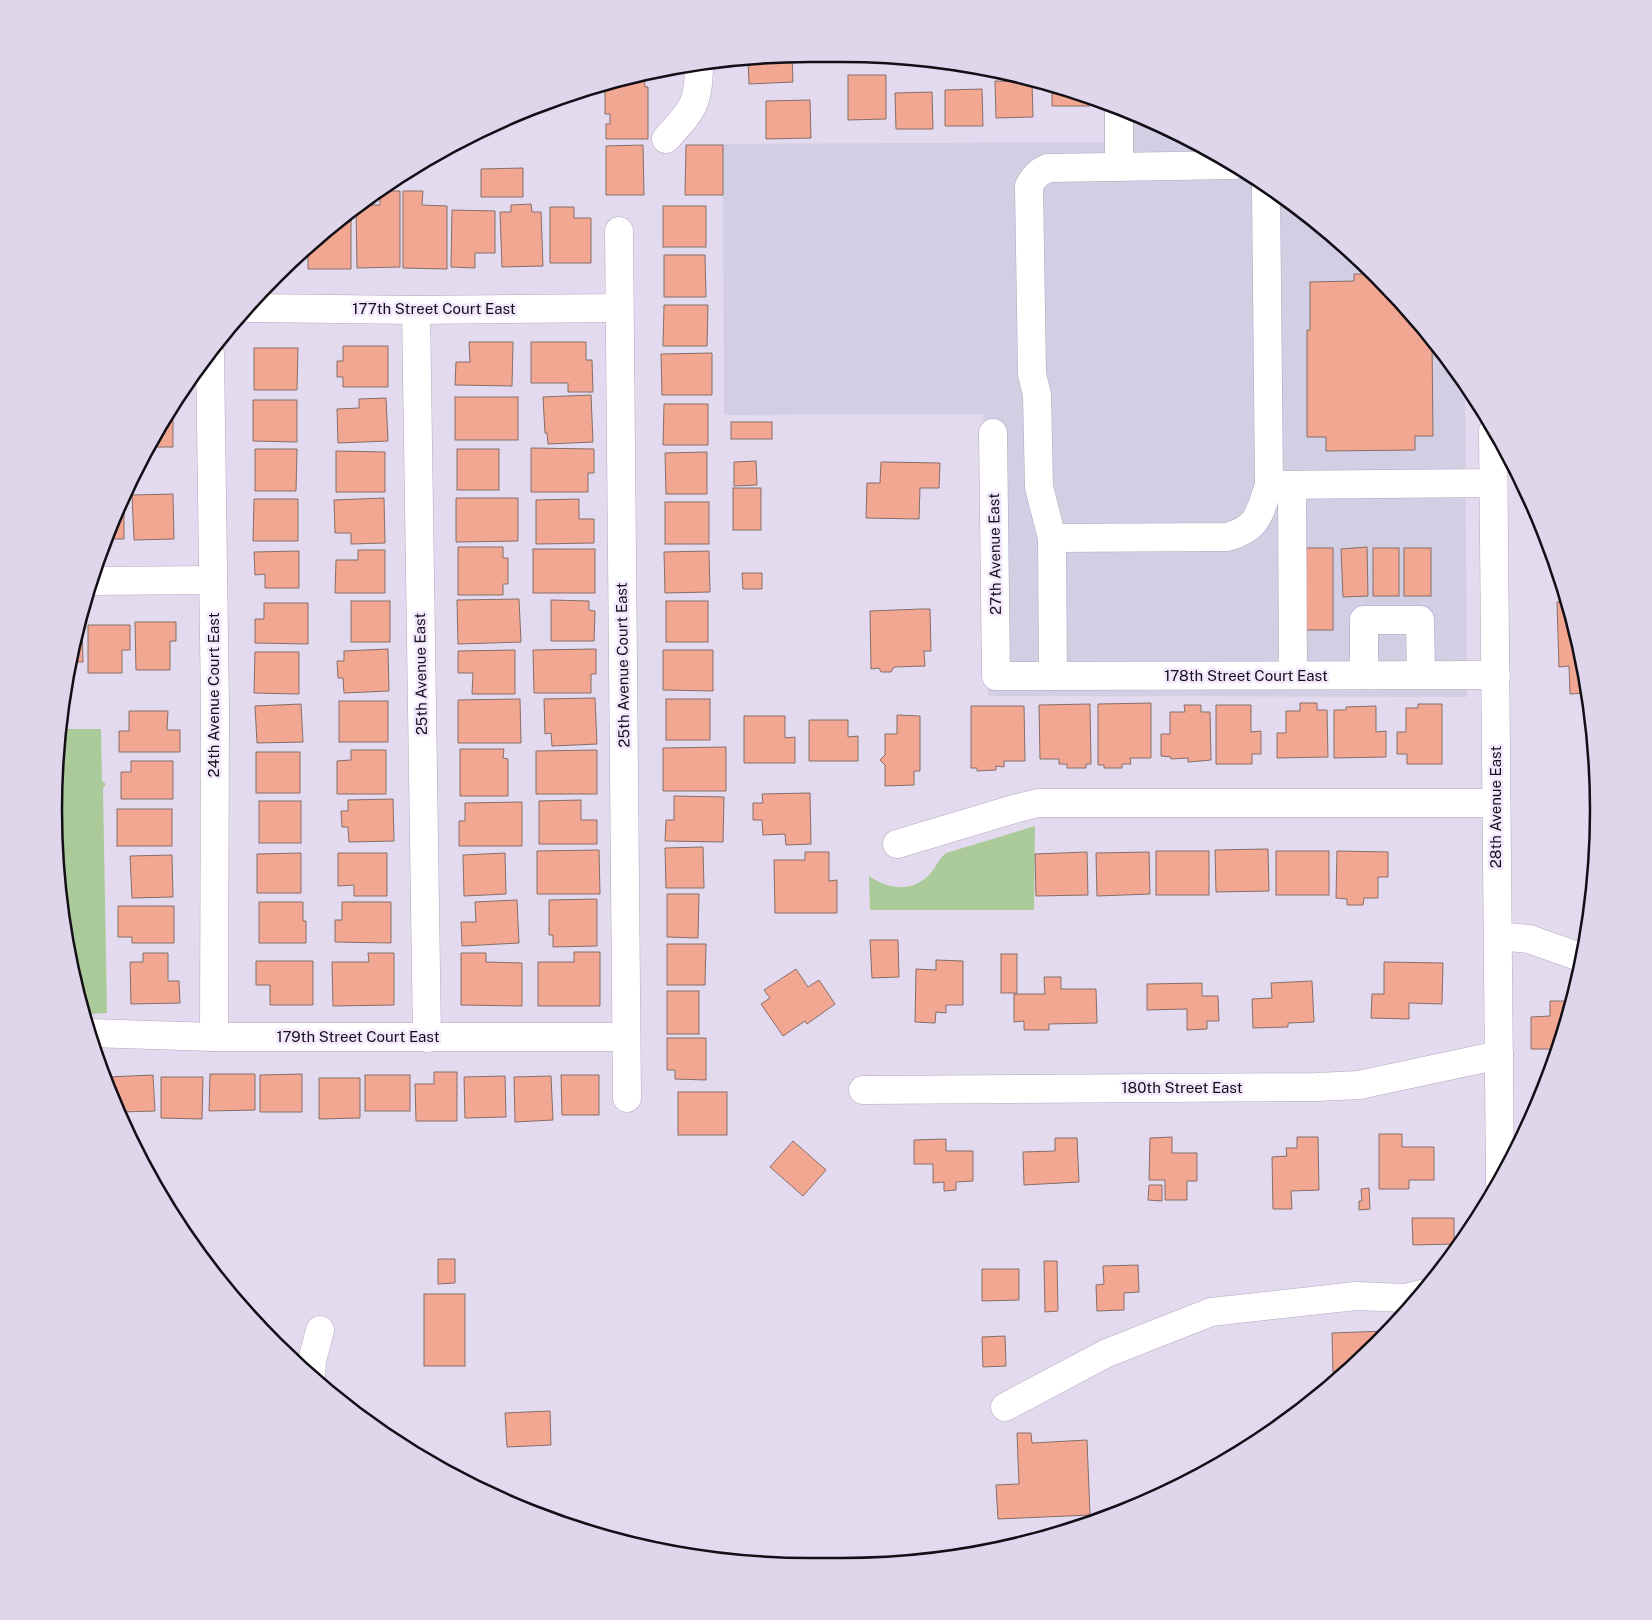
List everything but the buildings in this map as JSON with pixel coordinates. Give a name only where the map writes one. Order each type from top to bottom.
[{"type":"street","points":[[666,139],[684,119],[695,102],[699,86],[699,71]]},
{"type":"street","points":[[1119,116],[1119,167]]},
{"type":"street","points":[[1053,676],[1052,538],[1039,487],[1037,396],[1032,374],[1029,186],[1039,172],[1048,168],[1220,165]]},
{"type":"street","points":[[1266,195],[1293,676]]},
{"type":"street","name":"25th Avenue Court East","points":[[619,231],[628,1098]]},
{"type":"street","name":"177th Street Court East","points":[[256,308],[416,310],[619,308]]},
{"type":"street","name":"25th Avenue East","points":[[416,310],[427,1038]]},
{"type":"street","name":"24th Avenue Court East","points":[[207,369],[213,580],[214,1037]]},
{"type":"street","name":"27th Avenue East","points":[[993,433],[996,676]]},
{"type":"street","name":"28th Avenue East","points":[[1493,444],[1496,675],[1495,803],[1500,1164]]},
{"type":"street","points":[[1281,485],[1494,483]]},
{"type":"street","points":[[1052,538],[1227,537],[1239,534],[1250,527],[1281,485]]},
{"type":"street","points":[[99,581],[213,580]]},
{"type":"street","points":[[1364,675],[1364,620],[1420,620],[1421,675]]},
{"type":"street","name":"178th Street Court East","points":[[996,676],[1496,675]]},
{"type":"street","points":[[897,844],[1014,809],[1038,804],[1495,803]]},
{"type":"street","points":[[1498,936],[1529,938],[1575,955]]},
{"type":"street","name":"179th Street Court East","points":[[97,1033],[214,1037],[626,1037]]},
{"type":"street","name":"180th Street East","points":[[863,1090],[1317,1087],[1359,1085],[1499,1055]]},
{"type":"street","points":[[1005,1406],[1107,1353],[1211,1312],[1356,1296],[1408,1299]]},
{"type":"street","points":[[312,1367],[320,1330]]},
{"type":"shaded area","points":[[1104,110],[1173,140],[1257,188],[1335,248],[1371,281],[1435,355],[1464,395],[1467,697],[988,696],[983,414],[724,415],[721,144],[1104,142]]},
{"type":"green space","points":[[67,729],[101,729],[102,781],[106,784],[103,788],[107,1013],[91,1014],[77,956],[69,908],[62,810]]},
{"type":"green space","points":[[1035,826],[1034,910],[870,910],[869,876],[892,886],[907,887],[915,885],[929,875],[946,853]]}]
